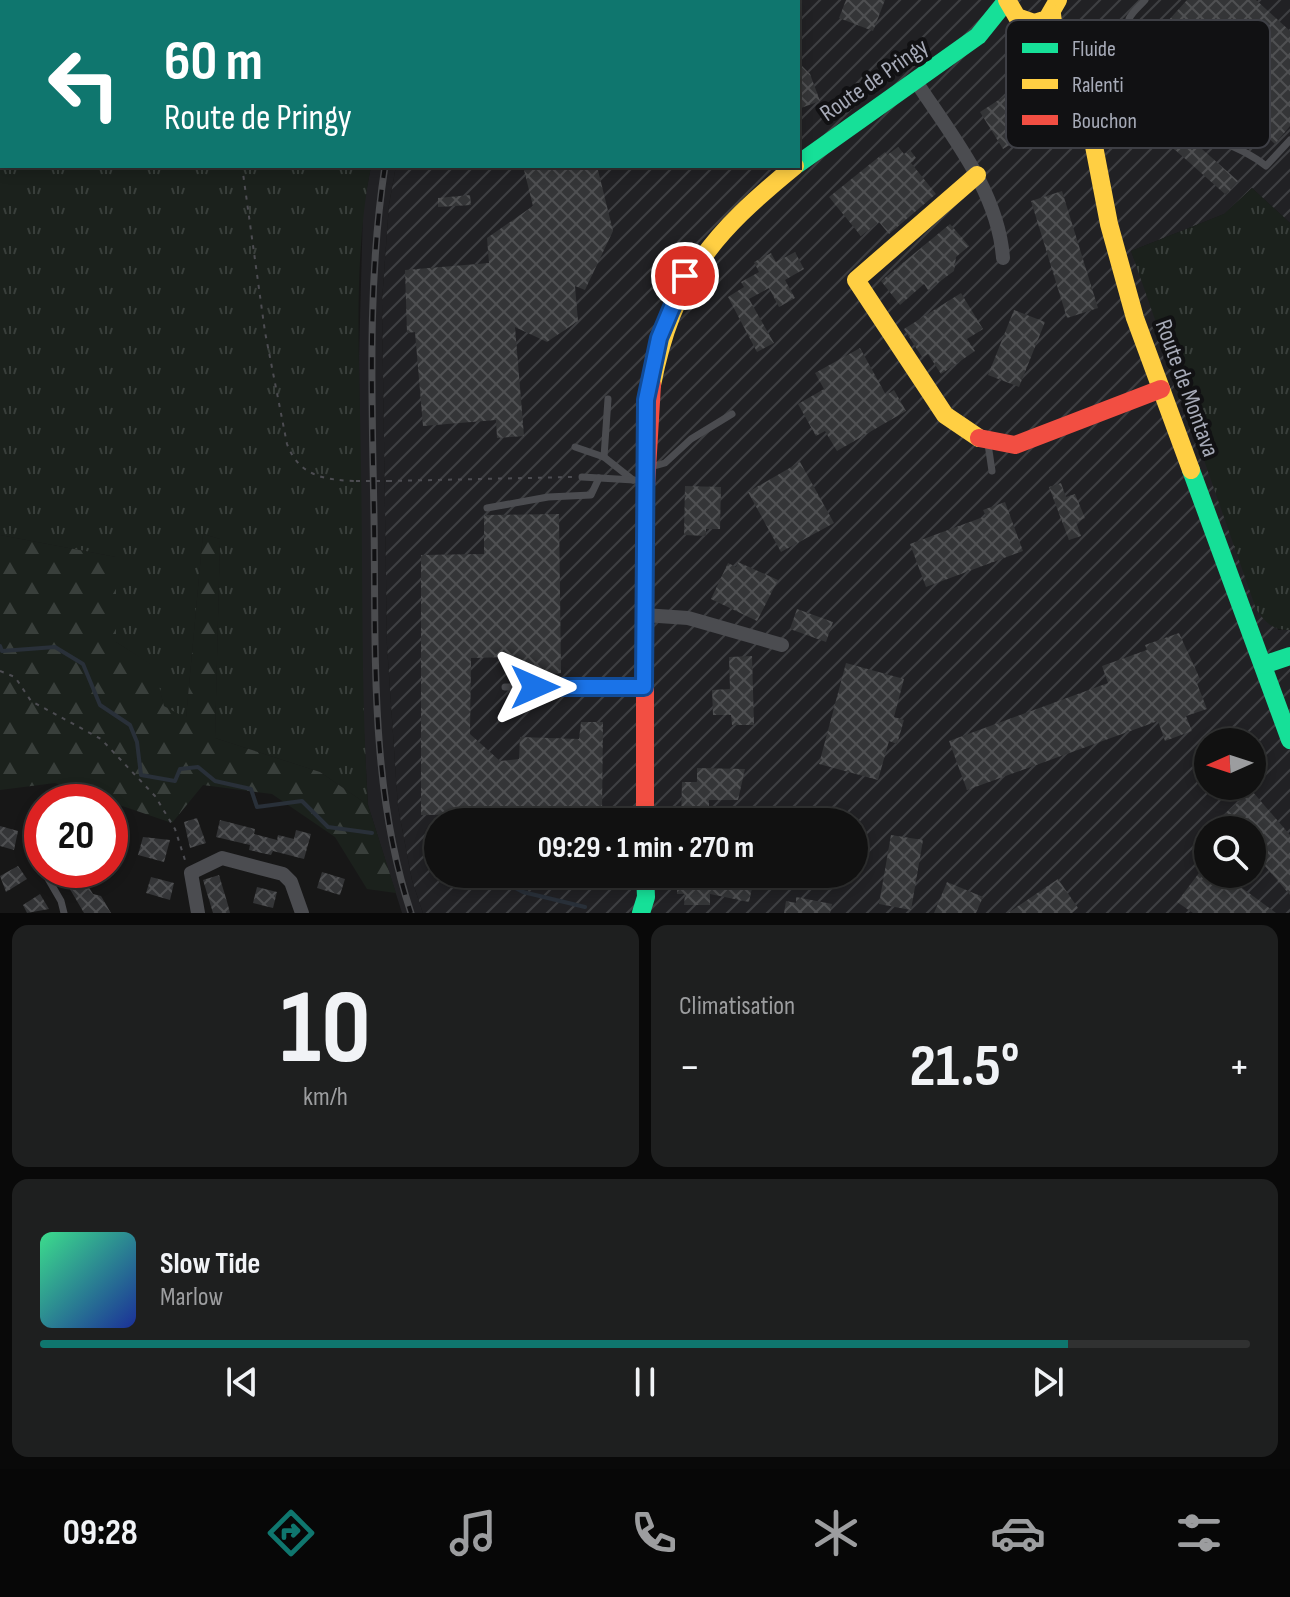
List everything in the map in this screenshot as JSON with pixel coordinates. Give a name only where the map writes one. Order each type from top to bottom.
[{"type":"street","points":[[1007,0],[1023,20]]},
{"type":"street","name":"Route de Pringy","points":[[800,162],[978,36],[1007,0]]},
{"type":"street","name":"Route de Pringy","points":[[978,36],[1006,27]]},
{"type":"street","points":[[915,80],[977,175],[994,216],[1003,258]]},
{"type":"street","name":"Route de Montava","points":[[1095,148],[1113,237],[1135,318],[1290,740]]},
{"type":"street","name":"Route de Pringy","points":[[645,808],[641,476],[651,369],[671,304],[685,276],[723,225],[792,168]]},
{"type":"street","points":[[977,175],[856,280],[945,415],[956,426],[989,441],[1015,445],[1161,389]]},
{"type":"street","points":[[644,615],[688,618],[782,645]]},
{"type":"street","points":[[1263,665],[1290,656]]},
{"type":"street","points":[[1275,699],[1290,681]]},
{"type":"street","points":[[198,913],[190,880],[194,869],[222,858],[283,874],[291,882],[302,913]]},
{"type":"street","points":[[643,905],[658,913]]},
{"type":"lane","points":[[1128,20],[1145,0]]},
{"type":"lane","points":[[1240,148],[1266,166],[1290,140]]},
{"type":"lane","points":[[604,457],[608,399]]},
{"type":"lane","points":[[582,477],[641,476],[665,463],[691,439],[732,414]]},
{"type":"lane","points":[[989,441],[988,456],[992,471]]},
{"type":"lane","points":[[575,447],[604,457],[641,476]]},
{"type":"lane","points":[[487,508],[548,497],[591,495],[599,478]]},
{"type":"lane","points":[[505,687],[644,687]]},
{"type":"lane","points":[[53,888],[64,913]]},
{"type":"path","points":[[242,168],[281,427],[292,457],[304,471],[319,478],[356,481],[582,477]]},
{"type":"path","points":[[0,671],[15,677],[31,701],[101,739],[155,796],[175,829],[184,860],[194,869]]},
{"type":"shaded area","points":[[800,0],[1290,0],[1290,223],[1252,188],[1224,214],[1131,251],[1278,630],[1290,630],[1290,913],[423,913],[412,880],[398,807],[387,645],[382,302],[389,205],[396,168],[800,168]]},
{"type":"shaded area","points":[[371,168],[396,168],[389,205],[382,302],[387,645],[398,807],[412,880],[423,913],[402,913],[368,805],[362,698],[359,356],[363,209]]},
{"type":"green space","points":[[0,168],[371,168],[361,240],[358,314],[368,805],[320,772],[215,738],[220,539],[203,534],[186,719],[164,706],[153,666],[116,642],[116,557],[0,535]]},
{"type":"green space","points":[[1252,188],[1290,223],[1290,630],[1270,625],[1256,609],[1131,251],[1224,214]]},
{"type":"green space","points":[[203,534],[220,539],[215,738],[320,772],[368,805],[396,893],[367,889],[335,837],[272,794],[203,785],[172,823],[128,808],[128,784],[24,784],[24,787],[0,790],[0,535],[116,557],[116,642],[154,666],[164,706],[186,718]]},
{"type":"building","points":[[846,0],[885,0],[873,31],[839,18]]},
{"type":"building","points":[[1187,0],[1256,0],[1290,31],[1290,126],[1275,144],[1270,139],[1270,20],[1169,20]]},
{"type":"building","points":[[800,64],[810,74],[820,101],[801,108]]},
{"type":"building","points":[[1006,95],[1006,147],[1003,149],[980,112]]},
{"type":"building","points":[[898,147],[904,154],[910,150],[916,158],[911,163],[936,194],[889,234],[879,222],[861,236],[829,197],[885,152],[887,155]]},
{"type":"building","points":[[1173,148],[1201,148],[1238,181],[1226,195]]},
{"type":"building","points":[[524,168],[597,168],[613,231],[585,290],[575,286],[578,321],[547,342],[515,327],[524,436],[497,438],[496,420],[423,426],[415,332],[407,333],[405,270],[489,263],[487,238],[533,206]]},
{"type":"building","points":[[1062,191],[1098,308],[1067,318],[1031,201]]},
{"type":"building","points":[[470,195],[471,205],[438,207],[438,198]]},
{"type":"building","points":[[950,224],[969,246],[956,257],[954,271],[928,290],[924,284],[900,305],[881,281]]},
{"type":"building","points":[[795,252],[804,269],[785,280],[795,298],[779,307],[769,288],[749,299],[774,343],[757,352],[728,297],[744,287],[741,282],[759,272],[754,262],[771,253],[776,262]]},
{"type":"building","points":[[961,293],[983,329],[967,339],[975,351],[941,374],[928,354],[922,357],[904,329]]},
{"type":"building","points":[[1014,310],[1045,322],[1019,387],[988,375]]},
{"type":"building","points":[[860,348],[886,395],[894,390],[906,411],[837,451],[825,431],[816,436],[798,404],[824,389],[815,373]]},
{"type":"building","points":[[800,462],[834,523],[781,552],[748,492]]},
{"type":"building","points":[[1061,483],[1066,497],[1075,494],[1085,518],[1076,522],[1081,536],[1069,540],[1049,487]]},
{"type":"building","points":[[685,486],[721,487],[720,529],[706,529],[706,536],[684,535]]},
{"type":"building","points":[[1005,502],[1023,551],[926,587],[910,544],[986,516],[983,510]]},
{"type":"building","points":[[559,514],[561,673],[511,679],[512,657],[471,658],[470,734],[500,761],[519,759],[520,737],[579,739],[581,722],[603,722],[602,808],[424,808],[424,815],[421,815],[421,555],[484,554],[484,515]]},
{"type":"building","points":[[738,562],[778,580],[757,621],[711,599],[728,563],[736,567]]},
{"type":"building","points":[[797,609],[833,622],[826,642],[790,629]]},
{"type":"building","points":[[1179,633],[1200,679],[1196,681],[1207,709],[1186,716],[1192,731],[1165,741],[1158,721],[967,790],[949,741],[1108,683],[1102,666],[1147,650],[1145,645]]},
{"type":"building","points":[[752,656],[754,725],[732,725],[731,715],[713,715],[712,690],[730,689],[729,657]]},
{"type":"building","points":[[846,663],[904,679],[894,717],[904,720],[897,744],[889,741],[878,780],[819,764]]},
{"type":"building","points":[[697,768],[745,769],[738,800],[709,800],[709,808],[681,808],[682,782],[697,782]]},
{"type":"building","points":[[1241,800],[1260,800],[1290,835],[1290,895],[1266,867],[1266,816],[1222,816]]},
{"type":"building","points":[[197,818],[206,843],[190,848],[184,822]]},
{"type":"building","points":[[220,820],[255,829],[254,834],[277,840],[278,835],[294,839],[296,830],[311,834],[304,859],[273,851],[271,855],[249,850],[250,845],[216,837]]},
{"type":"building","points":[[0,826],[18,831],[14,850],[0,846]]},
{"type":"building","points":[[891,835],[923,840],[911,910],[879,904]]},
{"type":"building","points":[[143,837],[170,840],[164,862],[138,855]]},
{"type":"building","points":[[18,866],[24,881],[6,892],[0,876]]},
{"type":"building","points":[[322,872],[345,879],[340,895],[317,888]]},
{"type":"building","points":[[219,875],[230,913],[213,913],[203,880]]},
{"type":"building","points":[[151,877],[174,883],[170,900],[146,893]]},
{"type":"building","points":[[1058,879],[1078,908],[1072,913],[1008,913]]},
{"type":"building","points":[[1194,880],[1194,888],[1242,888],[1276,913],[1193,913],[1177,902]]},
{"type":"building","points":[[947,882],[983,897],[976,913],[934,913]]},
{"type":"building","points":[[257,887],[277,892],[273,908],[253,903]]},
{"type":"building","points":[[69,888],[89,888],[93,894],[101,896],[111,913],[84,913]]},
{"type":"building","points":[[677,888],[752,888],[749,902],[710,894],[710,905],[684,905],[685,894],[677,894]]},
{"type":"building","points":[[40,894],[49,909],[27,913],[23,905]]},
{"type":"building","points":[[796,897],[832,904],[830,913],[784,913],[786,901],[796,903]]},
{"type":"waterway","points":[[0,646],[2,651],[55,647],[83,664],[100,705],[130,725],[137,742],[141,775],[175,781],[180,769],[198,767],[215,781],[251,789],[257,807],[302,801],[328,827],[372,833]]},
{"type":"waterway","points":[[515,888],[585,907]]},
{"type":"railway","points":[[385,168],[375,253],[372,341],[376,667],[381,767],[397,865],[411,913]]},
{"type":"traffic: fast","points":[[800,163],[978,36],[1007,0]]},
{"type":"traffic: fast","points":[[1191,470],[1290,740]]},
{"type":"traffic: fast","points":[[1263,665],[1290,656]]},
{"type":"traffic: fast","points":[[641,913],[646,888]]},
{"type":"traffic: slow","points":[[1007,0],[1017,17],[1026,20]]},
{"type":"traffic: slow","points":[[1044,20],[1058,0]]},
{"type":"traffic: slow","points":[[1052,14],[1053,20]]},
{"type":"traffic: slow","points":[[1094,148],[1109,224],[1135,318],[1191,470]]},
{"type":"traffic: slow","points":[[652,385],[672,315],[701,260],[741,213],[793,168]]},
{"type":"traffic: slow","points":[[977,175],[856,280],[945,415],[979,438]]},
{"type":"traffic: jam","points":[[645,808],[645,503],[652,385]]},
{"type":"traffic: jam","points":[[979,438],[1015,445],[1161,389]]},
{"type":"route","points":[[535,687],[644,687],[646,400],[659,338],[685,276]]}]
